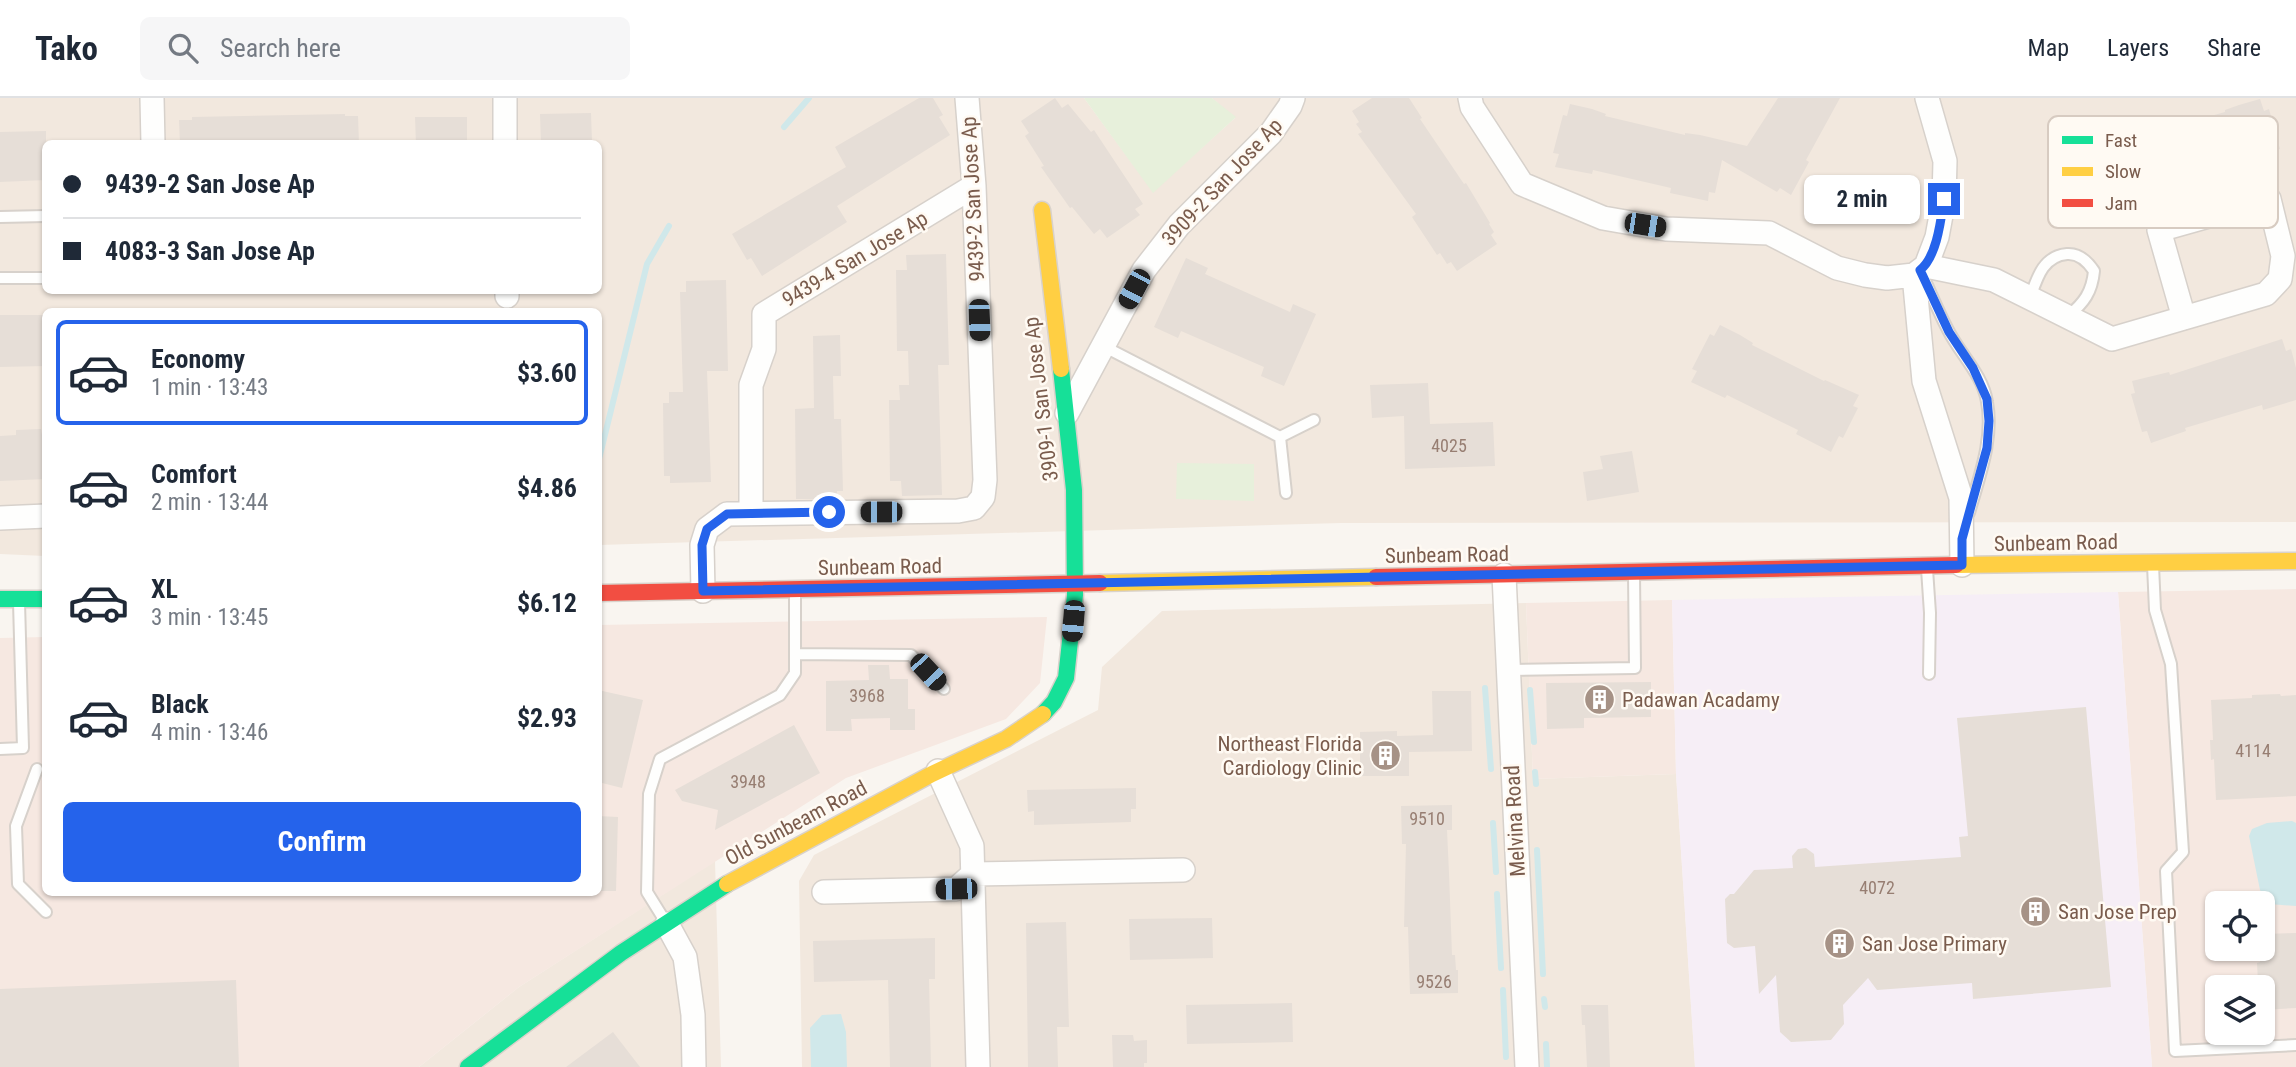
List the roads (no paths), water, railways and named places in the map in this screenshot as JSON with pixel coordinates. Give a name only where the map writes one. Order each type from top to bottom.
[{"type":"street","points":[[152,98],[153,140]]},
{"type":"street","points":[[505,98],[505,140]]},
{"type":"street","name":"9439-2 San Jose Ap","points":[[703,591],[702,545],[707,529],[727,514],[958,511],[975,508],[983,496],[985,480],[974,186],[967,98]]},
{"type":"street","name":"3909-2 San Jose Ap","points":[[1067,413],[1144,270],[1179,225],[1271,133],[1293,98]]},
{"type":"street","points":[[1469,98],[1472,107],[1522,184],[1602,218],[1666,229],[1769,233],[1838,268],[1887,278],[1920,270],[1994,280],[2112,339],[2266,295],[2280,279],[2283,256],[2276,228]]},
{"type":"street","points":[[1927,98],[1945,160],[1940,224],[1937,237],[1920,270],[1924,381],[1961,498],[1962,565]]},
{"type":"street","name":"9439-4 San Jose Ap","points":[[751,513],[751,385],[764,349],[764,314],[974,186]]},
{"type":"street","name":"3909-1 San Jose Ap","points":[[1042,210],[1048,285],[1067,413],[1076,536],[1076,584]]},
{"type":"street","points":[[2166,228],[2159,230],[2184,318]]},
{"type":"street","points":[[0,518],[42,516]]},
{"type":"street","name":"Sunbeam Road","points":[[602,593],[1962,565],[2296,561]]},
{"type":"street","name":"Melvina Road","points":[[1504,575],[1527,1067]]},
{"type":"street","name":"Old Sunbeam Road","points":[[468,1067],[597,970],[728,884],[938,771],[1022,730],[1044,714],[1064,685],[1069,661],[1076,584]]},
{"type":"street","points":[[0,599],[42,599]]},
{"type":"street","points":[[938,771],[972,846],[978,1067]]},
{"type":"street","points":[[824,892],[956,889],[973,874],[1183,870]]},
{"type":"street","points":[[667,924],[685,957],[693,1015],[694,1067]]},
{"type":"lane","points":[[0,217],[42,216]]},
{"type":"lane","points":[[2030,298],[2039,274],[2046,263],[2057,255],[2073,254],[2087,260],[2094,271],[2092,287],[2082,304],[2067,317]]},
{"type":"lane","points":[[1920,270],[1949,332],[1973,368],[1987,399],[1987,448],[1962,539]]},
{"type":"lane","points":[[0,278],[42,278]]},
{"type":"lane","points":[[1103,346],[1280,437]]},
{"type":"lane","points":[[1280,437],[1314,420]]},
{"type":"lane","points":[[1280,437],[1286,493]]},
{"type":"lane","points":[[2153,562],[2155,610],[2171,664],[2183,852],[2166,871],[2175,1051],[2296,1045]]},
{"type":"lane","points":[[1927,566],[1930,613],[1929,674]]},
{"type":"lane","points":[[1508,670],[1635,668],[1634,572]]},
{"type":"lane","points":[[667,924],[648,892],[649,794],[660,759],[780,695],[795,673],[795,590]]},
{"type":"lane","points":[[0,749],[23,748],[19,599]]},
{"type":"lane","points":[[795,654],[911,655],[944,689]]},
{"type":"lane","points":[[37,769],[16,826],[18,884],[46,912]]},
{"type":"water","points":[[2267,823],[2296,823],[2296,906],[2275,904],[2275,891],[2260,890],[2249,836],[2252,829]]},
{"type":"water","points":[[841,1014],[846,1032],[847,1067],[811,1067],[810,1028],[822,1015]]},
{"type":"waterway","points":[[784,127],[809,98]]},
{"type":"waterway","points":[[602,447],[647,264],[669,226]]},
{"type":"waterway","points":[[1485,688],[1491,769]]},
{"type":"waterway","points":[[1530,690],[1534,742]]},
{"type":"waterway","points":[[1535,772],[1536,784]]},
{"type":"waterway","points":[[1493,823],[1496,872]]},
{"type":"waterway","points":[[1537,850],[1543,974]]},
{"type":"waterway","points":[[1497,894],[1501,968]]},
{"type":"waterway","points":[[1503,990],[1506,1057]]},
{"type":"waterway","points":[[1544,999],[1545,1007]]},
{"type":"waterway","points":[[1546,1044],[1547,1067]]},
{"type":"place","name":"Padawan Acadamy","points":[[1599,700]]},
{"type":"place","name":"Northeast Florida Cardiology Clinic","points":[[1385,756]]},
{"type":"place","name":"San Jose Prep","points":[[2035,912]]},
{"type":"place","name":"San Jose Primary","points":[[1839,944]]}]
